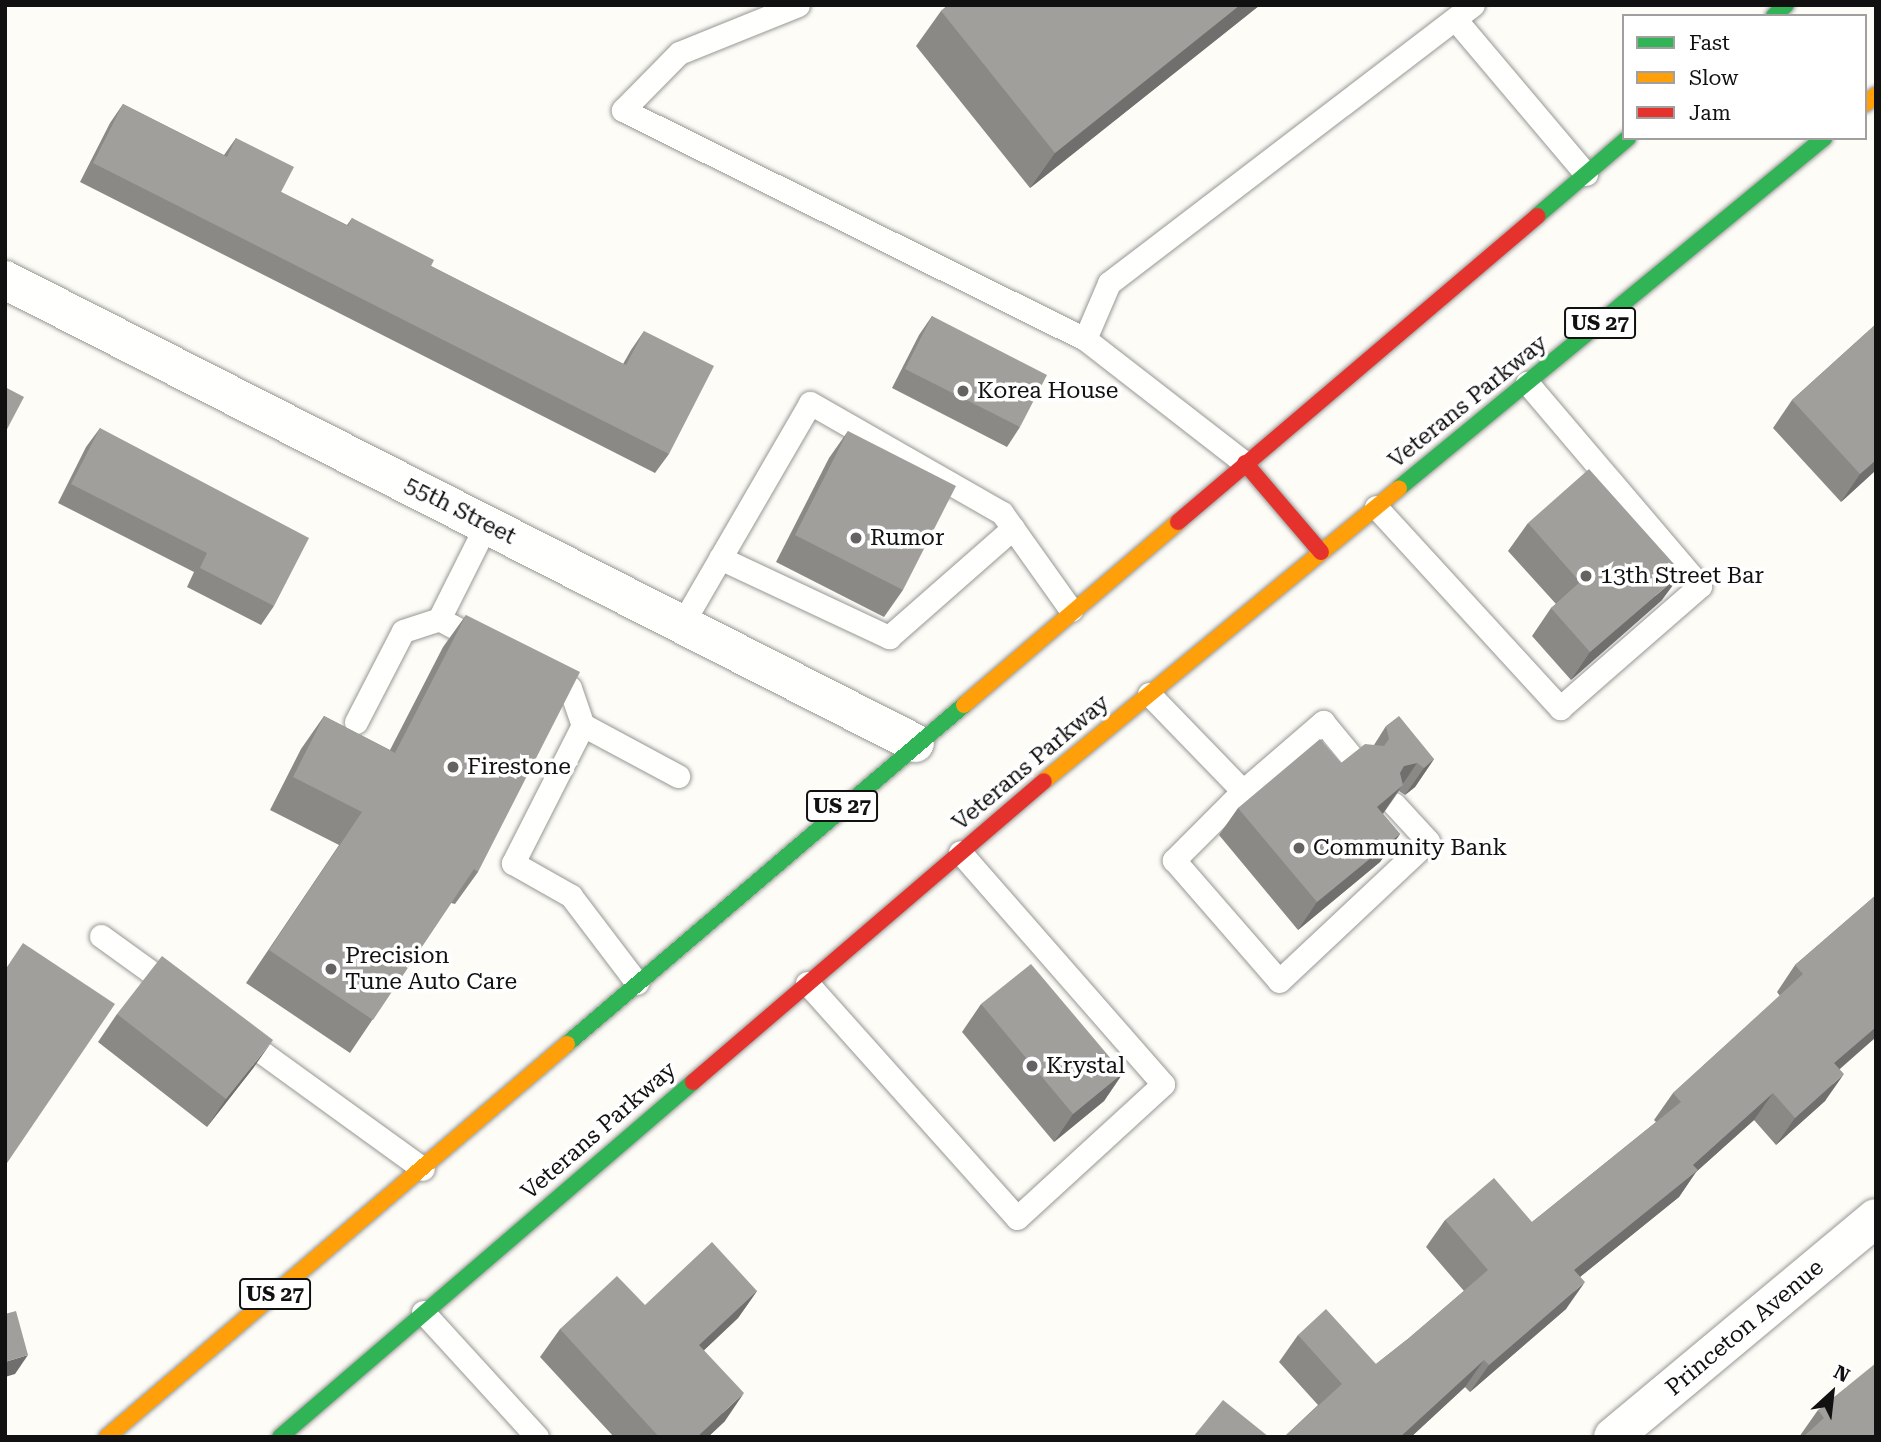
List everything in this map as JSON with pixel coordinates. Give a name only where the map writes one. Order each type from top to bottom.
[{"type":"main road","name":"US 27","points":[[107,1437],[423,1169],[915,743],[1626,140]]},
{"type":"main road","name":"Veterans Parkway","points":[[280,1437],[960,852],[1822,140]]},
{"type":"main road","points":[[1245,463],[1321,552]]},
{"type":"street","name":"55th Street","points":[[5,280],[915,743]]},
{"type":"street","name":"Princeton Avenue","points":[[1613,1437],[1876,1218]]},
{"type":"lane","points":[[798,5],[680,53],[623,110],[1085,339],[1245,463]]},
{"type":"lane","points":[[1085,339],[1109,283],[1473,5]]},
{"type":"lane","points":[[1455,19],[1586,174]]},
{"type":"lane","points":[[1376,507],[1560,708],[1700,586],[1527,383]]},
{"type":"lane","points":[[682,624],[810,403],[1002,513],[1071,610]]},
{"type":"lane","points":[[356,722],[403,631],[439,619],[486,525]]},
{"type":"lane","points":[[720,558],[889,637],[1013,528]]},
{"type":"lane","points":[[439,619],[499,650]]},
{"type":"lane","points":[[523,663],[570,688],[583,725],[678,776]]},
{"type":"lane","points":[[1149,694],[1243,791]]},
{"type":"lane","points":[[1356,762],[1323,722],[1243,791],[1174,860],[1279,981],[1427,841],[1394,804]]},
{"type":"lane","points":[[583,725],[513,863],[571,896],[637,983]]},
{"type":"lane","points":[[807,983],[1017,1218],[1163,1084],[960,852]]},
{"type":"lane","points":[[101,936],[190,1000]]},
{"type":"lane","points":[[223,1024],[423,1169]]},
{"type":"lane","points":[[423,1312],[537,1437]]},
{"type":"building","points":[[948,5],[1240,5],[1055,153],[941,11]]},
{"type":"building","points":[[123,104],[227,157],[236,138],[294,167],[281,192],[348,226],[352,218],[434,260],[431,266],[626,365],[644,331],[714,366],[669,454],[93,163]]},
{"type":"building","points":[[932,316],[1047,375],[1020,427],[905,369]]},
{"type":"building","points":[[1876,324],[1876,460],[1860,474],[1792,400]]},
{"type":"building","points":[[5,387],[24,397],[5,433]]},
{"type":"building","points":[[100,428],[309,538],[274,606],[200,568],[207,553],[71,484]]},
{"type":"building","name":"Rumor","points":[[848,431],[956,486],[903,590],[795,535]]},
{"type":"building","name":"13th Street Bar","points":[[1589,469],[1682,573],[1590,652],[1551,608],[1580,582],[1528,523]]},
{"type":"building","points":[[466,615],[580,672],[478,872],[474,869],[373,1020],[269,950],[362,812],[293,777],[324,716],[395,753]]},
{"type":"building","name":"Community Bank","points":[[1399,716],[1434,759],[1424,768],[1417,763],[1404,766],[1400,773],[1403,785],[1377,807],[1400,834],[1317,902],[1238,808],[1320,739],[1341,763],[1365,744],[1384,746],[1389,739],[1386,726]]},
{"type":"building","points":[[1876,895],[1876,1027],[1834,1063],[1844,1074],[1795,1118],[1773,1093],[1693,1165],[1698,1170],[1574,1270],[1585,1282],[1489,1365],[1484,1360],[1400,1437],[1284,1437],[1342,1384],[1298,1335],[1326,1309],[1376,1364],[1488,1270],[1445,1220],[1494,1178],[1532,1222],[1681,1102],[1673,1093],[1803,974],[1795,965]]},
{"type":"building","points":[[23,943],[115,1004],[5,1166],[5,970]]},
{"type":"building","points":[[162,956],[273,1040],[226,1099],[117,1014]]},
{"type":"building","points":[[1031,964],[1123,1073],[1073,1114],[981,1004]]},
{"type":"building","points":[[712,1242],[757,1291],[699,1345],[744,1393],[697,1437],[659,1437],[560,1329],[617,1276],[645,1305]]},
{"type":"building","points":[[16,1311],[28,1355],[5,1362],[5,1314]]},
{"type":"building","points":[[1876,1363],[1876,1437],[1803,1437],[1824,1418],[1818,1410]]},
{"type":"building","points":[[1223,1400],[1269,1437],[1193,1437]]},
{"type":"traffic: fast","points":[[1776,14],[1786,5]]},
{"type":"traffic: fast","points":[[1537,216],[1626,140]]},
{"type":"traffic: fast","points":[[1399,488],[1822,140]]},
{"type":"traffic: fast","points":[[567,1044],[964,705]]},
{"type":"traffic: fast","points":[[280,1437],[693,1082]]},
{"type":"traffic: slow","points":[[1867,102],[1876,95]]},
{"type":"traffic: slow","points":[[1044,781],[1399,488]]},
{"type":"traffic: slow","points":[[964,705],[1178,522]]},
{"type":"traffic: slow","points":[[107,1437],[567,1044]]},
{"type":"traffic: jam","points":[[1178,522],[1537,216]]},
{"type":"traffic: jam","points":[[1245,463],[1321,552]]},
{"type":"traffic: jam","points":[[693,1082],[1044,781]]},
{"type":"place","name":"Korea House","points":[[963,391]]},
{"type":"place","name":"Rumor","points":[[856,538]]},
{"type":"place","name":"13th Street Bar","points":[[1586,576]]},
{"type":"place","name":"Firestone","points":[[453,767]]},
{"type":"place","name":"Community Bank","points":[[1299,848]]},
{"type":"place","name":"Precision Tune Auto Care","points":[[331,969]]},
{"type":"place","name":"Krystal","points":[[1032,1066]]}]
